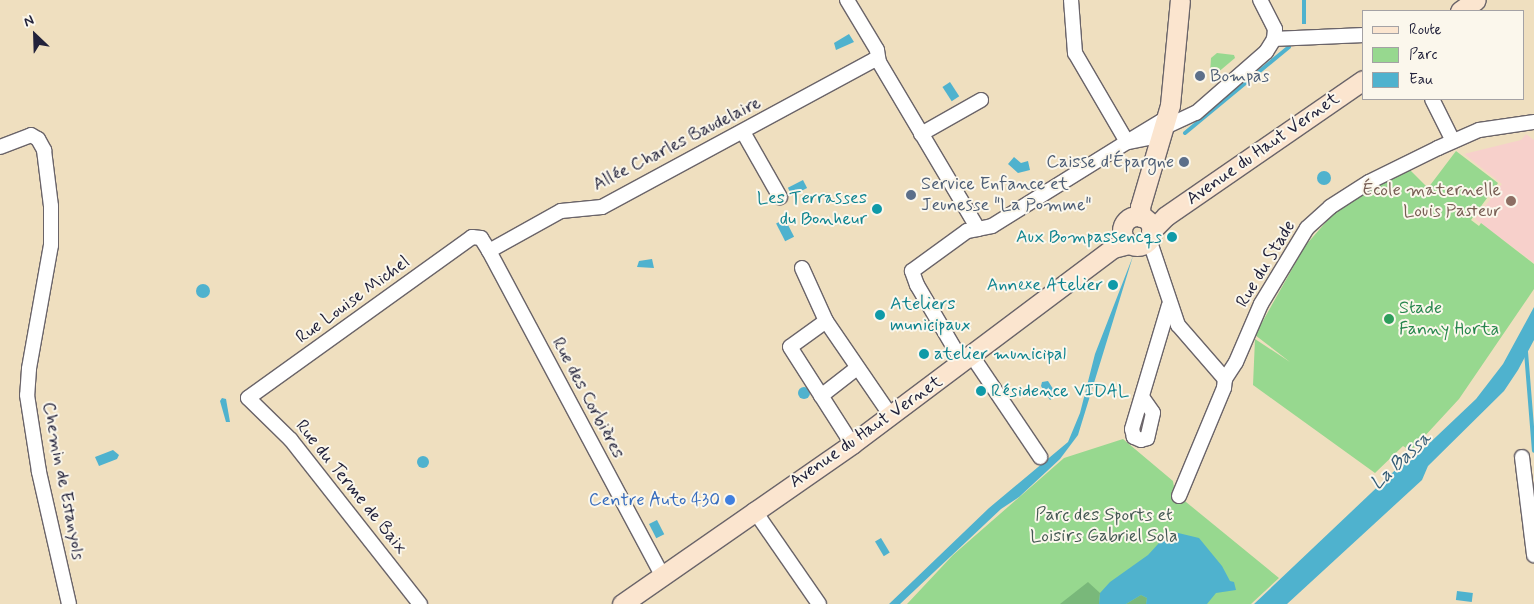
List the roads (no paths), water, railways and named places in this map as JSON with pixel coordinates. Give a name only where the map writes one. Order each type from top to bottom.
[{"type":"main road","points":[[1143,233],[1152,145],[1170,105],[1180,0]]},
{"type":"main road","name":"Avenue du Haut Vernet","points":[[623,602],[891,416],[1099,262],[1104,251],[1143,233],[1362,81]]},
{"type":"street","points":[[847,0],[877,50],[879,62],[978,229]]},
{"type":"street","points":[[1071,0],[1075,53],[1127,142]]},
{"type":"street","points":[[1040,457],[968,359],[917,285],[912,270],[967,231],[992,226],[1127,142],[1196,113],[1266,52],[1274,39],[1275,29],[1260,0]]},
{"type":"street","points":[[1274,39],[1362,35]]},
{"type":"street","name":"Allée Charles Baudelaire","points":[[489,251],[561,211],[602,207],[874,60],[879,62]]},
{"type":"street","points":[[921,134],[980,100]]},
{"type":"street","points":[[1432,100],[1453,141]]},
{"type":"street","name":"Rue du Stade","points":[[1179,496],[1224,388],[1225,379],[1236,362],[1261,304],[1307,228],[1330,207],[1369,182],[1453,141],[1479,130],[1534,122]]},
{"type":"street","points":[[743,132],[780,197]]},
{"type":"street","name":"Chemin de Estanyols","points":[[0,147],[31,135],[38,139],[44,150],[51,206],[51,245],[28,369],[27,395],[39,472],[69,604]]},
{"type":"street","points":[[1143,233],[1178,325],[1225,379]]},
{"type":"street","name":"Rue Louise Michel","points":[[248,398],[472,236],[480,238]]},
{"type":"street","name":"Rue des Corbières","points":[[480,238],[489,251],[662,575]]},
{"type":"street","points":[[802,268],[826,321],[891,416]]},
{"type":"street","points":[[1142,397],[1169,305]]},
{"type":"street","points":[[826,321],[790,347],[852,444]]},
{"type":"street","points":[[821,396],[857,368]]},
{"type":"street","name":"Rue du Terme de Baix","points":[[248,398],[291,440],[420,604]]},
{"type":"street","points":[[1522,457],[1534,555]]},
{"type":"street","points":[[754,510],[819,604]]},
{"type":"water","points":[[1302,0],[1306,0],[1306,24],[1302,24]]},
{"type":"water","points":[[849,34],[854,42],[836,50],[834,43]]},
{"type":"water","points":[[950,82],[959,96],[952,101],[942,87]]},
{"type":"water","points":[[1014,157],[1021,163],[1028,161],[1030,170],[1018,173],[1008,164]]},
{"type":"water","points":[[1324,171],[1329,173],[1331,178],[1329,183],[1324,185],[1319,183],[1317,178],[1319,173]]},
{"type":"water","points":[[803,180],[807,188],[792,196],[788,188]]},
{"type":"water","points":[[785,219],[794,237],[785,241],[776,224]]},
{"type":"water","points":[[1133,256],[1078,435],[1060,459],[1019,497],[1001,509],[900,604],[889,604],[989,508],[1068,442],[1080,413],[1095,354]]},
{"type":"water","points":[[652,259],[654,268],[637,267],[639,261]]},
{"type":"water","points":[[203,284],[208,286],[210,291],[208,296],[203,298],[198,296],[196,291],[198,286]]},
{"type":"water","points":[[1534,307],[1534,340],[1518,370],[1504,391],[1428,466],[1422,480],[1287,604],[1254,604],[1409,457],[1418,454],[1476,399],[1503,364]]},
{"type":"water","points":[[1048,381],[1057,395],[1050,400],[1041,386],[1042,382]]},
{"type":"water","points":[[806,387],[809,388],[809,398],[802,399],[799,398],[798,391],[799,388]]},
{"type":"water","points":[[222,398],[226,399],[230,422],[226,422],[220,401]]},
{"type":"water","points":[[113,450],[119,455],[117,459],[99,466],[95,457]]},
{"type":"water","points":[[423,456],[429,462],[423,468],[417,462]]},
{"type":"water","points":[[657,520],[664,534],[656,538],[649,524]]},
{"type":"water","points":[[1170,531],[1199,538],[1222,566],[1230,581],[1234,582],[1236,590],[1216,593],[1207,604],[1146,604],[1147,598],[1141,595],[1126,604],[1099,604],[1100,593],[1110,582],[1148,555]]},
{"type":"water","points":[[881,538],[890,553],[884,556],[875,542]]},
{"type":"water","points":[[1457,591],[1473,593],[1472,602],[1456,600]]},
{"type":"waterway","points":[[1185,133],[1289,47]]},
{"type":"waterway","points":[[1526,352],[1534,451]]},
{"type":"place","name":"Bompas","points":[[1200,76]]},
{"type":"place","name":"Caisse d'Épargne","points":[[1184,162]]},
{"type":"place","name":"Service Enfance et Jeunesse \"La Pomme\"","points":[[911,195]]},
{"type":"place","name":"École maternelle Louis Pasteur","points":[[1511,201]]},
{"type":"place","name":"Les Terrasses du Bonheur","points":[[877,209]]},
{"type":"place","name":"Aux Bompassencqs","points":[[1172,237]]},
{"type":"place","name":"Annexe Atelier","points":[[1113,285]]},
{"type":"place","name":"Ateliers municipaux","points":[[880,315]]},
{"type":"place","name":"Stade Fanny Horta","points":[[1389,319]]},
{"type":"place","name":"atelier municipal","points":[[924,354]]},
{"type":"place","name":"Résidence VIDAL","points":[[981,391]]},
{"type":"place","name":"Centre Auto 430","points":[[730,500]]},
{"type":"water label","name":"La Bassa","points":[[1401,461]]},
{"type":"park label","name":"Parc des Sports et Loisirs Gabriel Sola","points":[[1104,526]]}]
